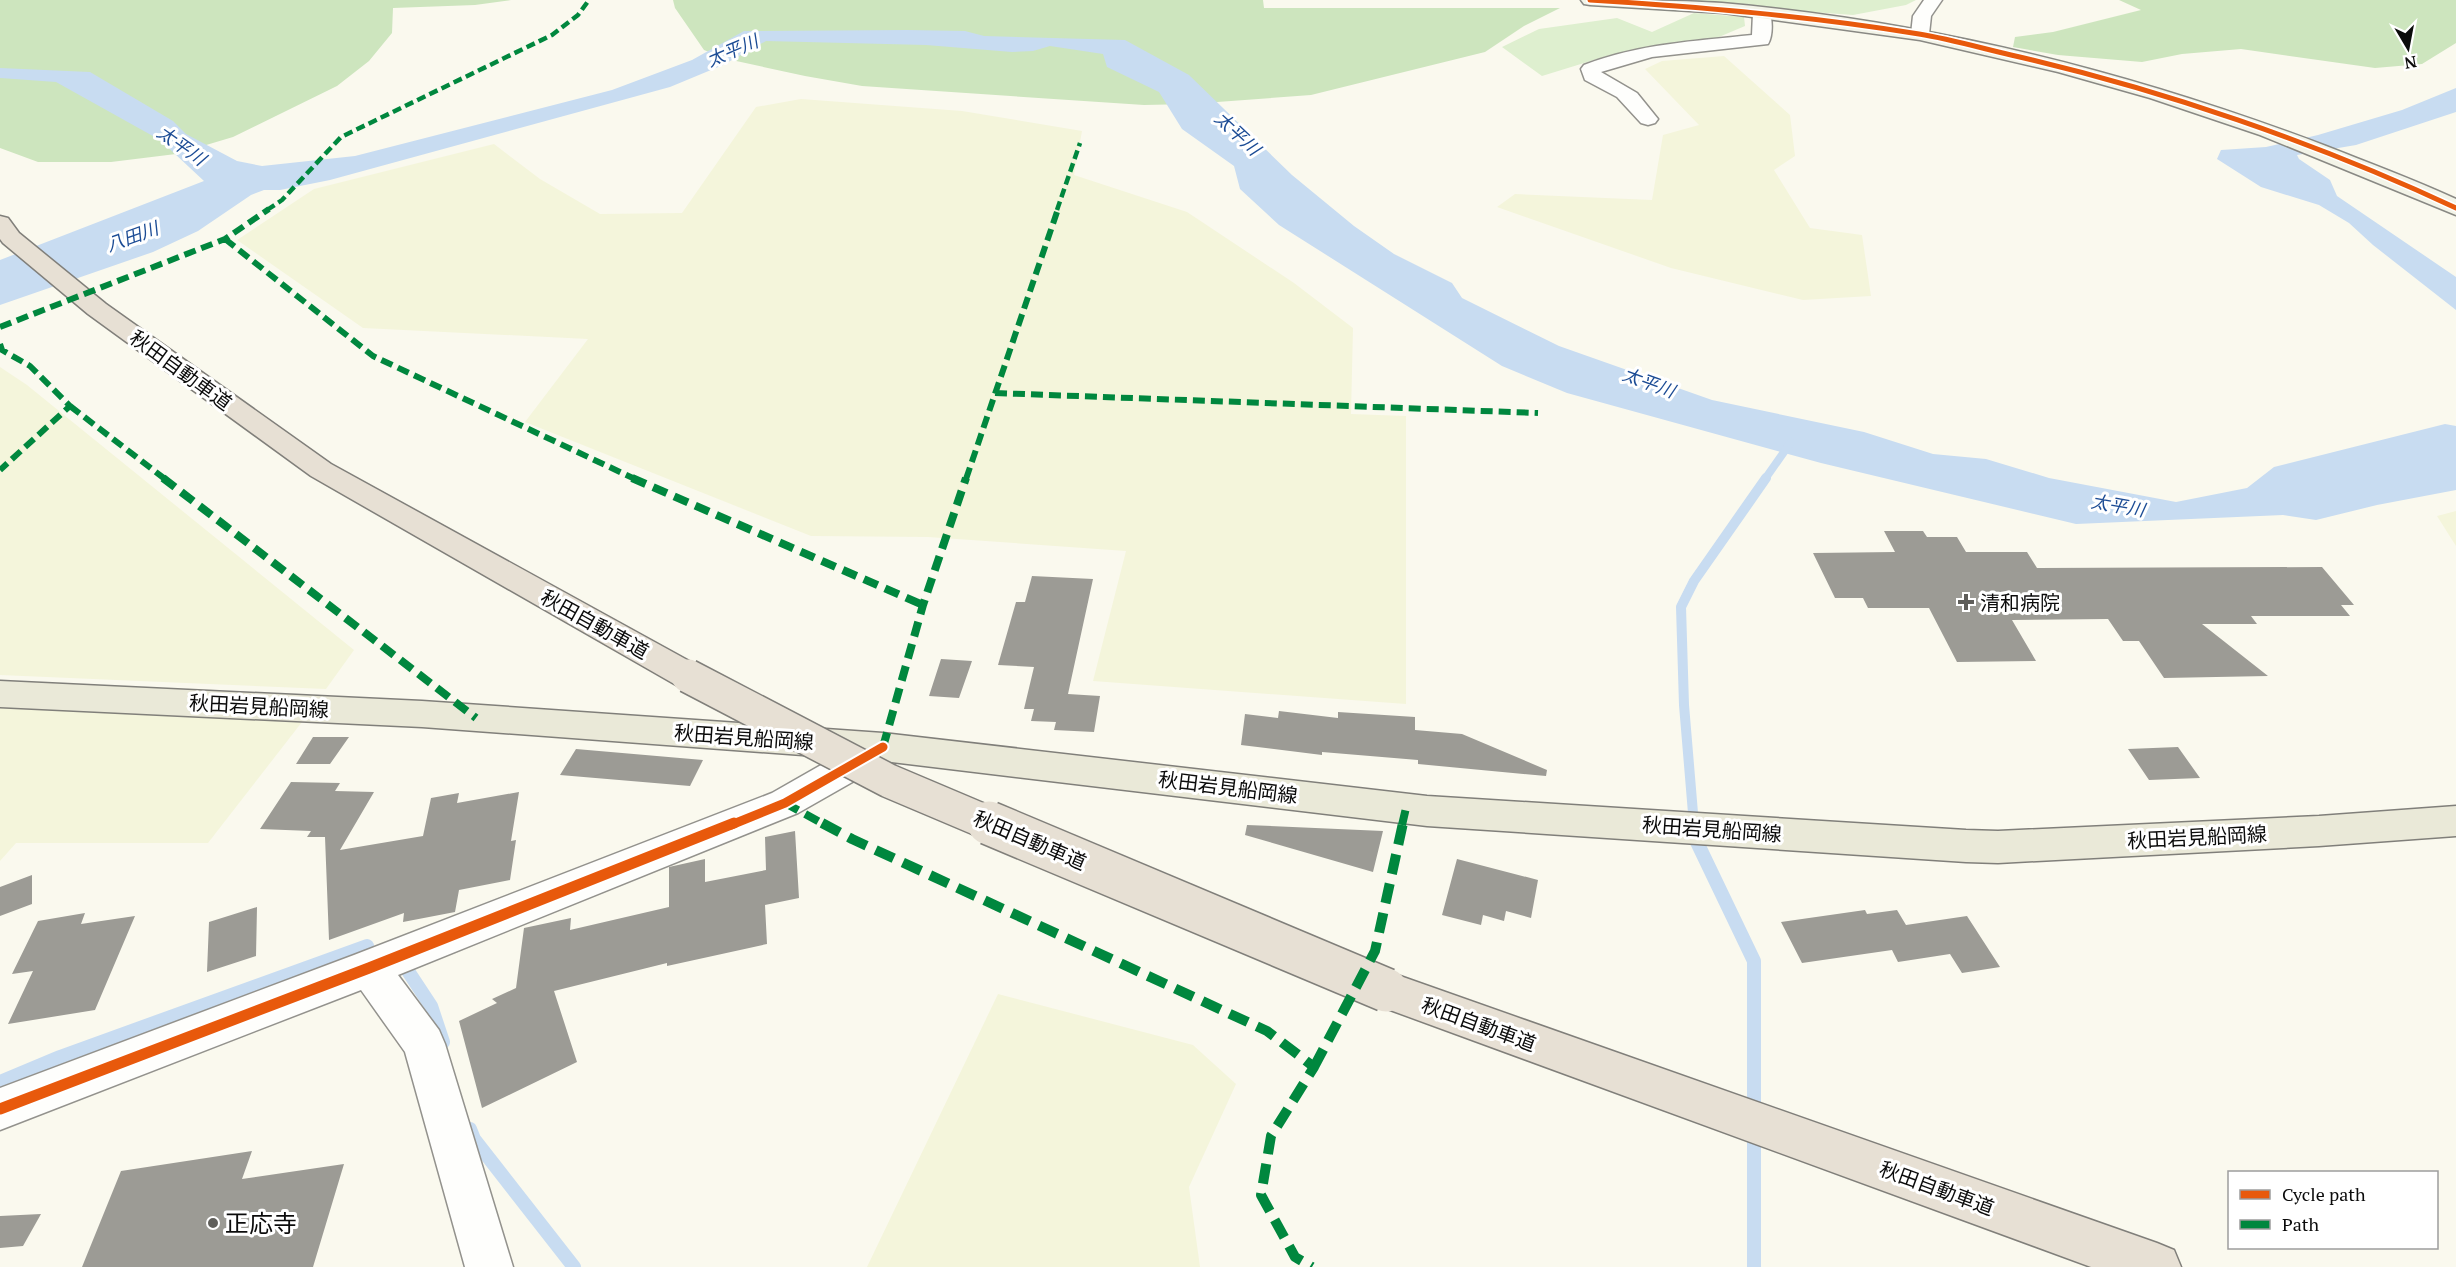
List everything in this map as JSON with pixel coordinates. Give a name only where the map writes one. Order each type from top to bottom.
[{"type":"highway","name":"秋田自動車道","points":[[5,230],[97,309],[321,470],[688,676],[889,781],[1386,990],[2157,1267]]},
{"type":"main road","name":"秋田岩見船岡線","points":[[0,694],[422,714],[883,747],[1427,811],[1988,847],[2456,821]]},
{"type":"street","points":[[1590,0],[1762,13],[1920,34],[2063,67],[2157,94],[2267,131],[2416,189],[2456,208]]},
{"type":"street","points":[[1920,34],[1922,16],[1933,0]]},
{"type":"street","points":[[1648,120],[1637,102],[1619,87],[1592,76],[1591,69],[1608,62],[1653,53],[1761,40],[1762,13]]},
{"type":"street","points":[[0,1109],[369,968],[785,803],[883,747]]},
{"type":"street","points":[[369,968],[424,1044],[489,1267]]},
{"type":"green space","points":[[0,0],[511,0],[475,5],[393,8],[392,33],[369,61],[337,86],[233,137],[176,154],[111,162],[38,162],[0,148]]},
{"type":"green space","points":[[673,0],[1263,0],[1264,8],[1560,8],[1524,26],[1485,52],[1311,95],[1144,105],[862,86],[727,59],[704,50],[675,8]]},
{"type":"green space","points":[[1653,0],[1916,0],[1906,5],[1853,15]]},
{"type":"green space","points":[[2119,0],[2456,0],[2456,43],[2422,64],[2375,68],[2241,49],[2182,54],[2142,62],[2058,55],[2013,47],[2015,37],[2053,32],[2141,10]]},
{"type":"green space","points":[[1694,13],[1744,17],[1745,26],[1707,42],[1610,55],[1542,76],[1502,47],[1539,29],[1617,18],[1652,32]]},
{"type":"green space","points":[[1724,56],[1790,115],[1795,156],[1774,170],[1810,228],[1862,235],[1871,296],[1803,300],[1671,268],[1497,207],[1515,194],[1652,200],[1663,135],[1699,125],[1645,69],[1662,61]]},
{"type":"green space","points":[[801,99],[962,111],[1082,131],[1074,175],[1187,212],[1294,283],[1353,328],[1351,414],[1406,416],[1406,704],[1093,681],[1126,551],[928,537],[811,536],[525,422],[588,339],[363,328],[237,240],[314,189],[494,144],[540,179],[600,214],[682,213],[756,107]]},
{"type":"green space","points":[[0,367],[27,385],[354,650],[326,689],[0,675]]},
{"type":"green space","points":[[2456,511],[2456,546],[2437,516]]},
{"type":"green space","points":[[0,707],[302,722],[208,843],[16,843],[0,861]]},
{"type":"green space","points":[[998,994],[1193,1045],[1236,1084],[1189,1187],[1200,1267],[867,1267]]},
{"type":"water","points":[[744,31],[965,31],[984,36],[1125,40],[1189,75],[1292,175],[1354,226],[1394,254],[1452,283],[1462,298],[1559,346],[1712,400],[1864,432],[1933,454],[1986,459],[2049,478],[2176,502],[2247,488],[2274,467],[2445,424],[2456,426],[2456,490],[2377,505],[2316,520],[2283,515],[2076,524],[1821,463],[1567,393],[1502,366],[1279,225],[1240,189],[1234,166],[1182,129],[1159,92],[1107,67],[1103,54],[1050,46],[1033,51],[1012,52],[926,45],[766,41],[723,65],[670,87],[330,180],[280,190],[264,190],[251,195],[198,231],[153,252],[0,305],[0,260],[204,181],[160,140],[56,82],[0,78],[0,68],[90,72],[173,121],[186,134],[237,161],[262,166],[355,156],[612,90],[692,60]]},
{"type":"water","points":[[2456,88],[2456,112],[2356,145],[2297,155],[2299,159],[2330,180],[2337,196],[2456,277],[2456,310],[2373,245],[2349,223],[2319,205],[2261,187],[2217,159],[2221,150],[2266,147],[2318,135],[2402,110]]},
{"type":"building","points":[[1884,531],[1923,531],[1927,537],[1957,537],[1966,552],[2027,552],[2037,568],[2322,567],[2354,605],[2341,605],[2350,616],[2251,616],[2257,624],[2202,624],[2268,676],[2164,678],[2139,641],[2123,641],[2108,619],[2012,620],[2036,661],[1957,662],[1929,608],[1868,608],[1863,598],[1835,598],[1813,553],[1895,552]]},
{"type":"building","points":[[1032,576],[1093,579],[1068,694],[1100,696],[1094,732],[1054,730],[1056,722],[1031,721],[1034,709],[1024,709],[1034,667],[998,665],[1016,602],[1025,602]]},
{"type":"building","points":[[941,659],[972,661],[959,698],[929,696]]},
{"type":"building","points":[[1279,711],[1338,718],[1338,712],[1415,717],[1415,730],[1462,734],[1547,770],[1546,776],[1418,764],[1418,760],[1322,752],[1322,755],[1241,745],[1245,714],[1278,718]]},
{"type":"building","points":[[313,737],[349,737],[330,764],[296,764]]},
{"type":"building","points":[[2178,747],[2200,778],[2149,780],[2128,749]]},
{"type":"building","points":[[576,749],[703,760],[690,786],[560,775]]},
{"type":"building","points":[[291,782],[340,783],[335,791],[374,792],[340,850],[423,836],[431,798],[459,793],[457,803],[519,792],[511,841],[516,840],[510,880],[459,890],[455,912],[403,922],[404,913],[329,940],[325,837],[307,837],[311,831],[260,829]]},
{"type":"building","points":[[1247,825],[1383,831],[1373,872],[1245,835]]},
{"type":"building","points":[[795,831],[799,898],[765,905],[767,944],[667,966],[667,963],[554,991],[577,1062],[482,1108],[459,1021],[497,1003],[492,999],[516,988],[524,928],[571,918],[570,930],[669,907],[669,867],[705,859],[705,882],[766,870],[765,837]]},
{"type":"building","points":[[1457,859],[1538,880],[1531,918],[1506,911],[1504,921],[1483,915],[1481,925],[1442,915]]},
{"type":"building","points":[[32,875],[32,904],[0,916],[0,887]]},
{"type":"building","points":[[257,907],[256,956],[207,972],[209,922]]},
{"type":"building","points":[[1865,910],[1867,914],[1897,910],[1906,925],[1967,916],[2000,967],[1962,973],[1950,954],[1898,962],[1892,950],[1802,963],[1781,922]]},
{"type":"building","points":[[85,913],[81,924],[135,916],[95,1010],[8,1024],[33,971],[12,974],[38,921]]},
{"type":"building","name":"正応寺","points":[[252,1151],[242,1179],[344,1164],[313,1267],[82,1267],[121,1171]]},
{"type":"building","points":[[41,1214],[23,1246],[0,1248],[0,1216]]},
{"type":"waterway","points":[[1765,479],[1791,442]]},
{"type":"waterway","points":[[1694,825],[1684,705],[1681,607],[1694,581],[1766,478]]},
{"type":"waterway","points":[[1694,823],[1695,838],[1754,961],[1754,1114]]},
{"type":"waterway","points":[[0,1082],[60,1057],[367,946]]},
{"type":"waterway","points":[[404,965],[431,1006],[443,1042]]},
{"type":"waterway","points":[[470,1129],[474,1139],[574,1267]]},
{"type":"waterway","points":[[1754,1129],[1754,1267]]},
{"type":"marked path","points":[[0,327],[225,239],[282,200],[341,137],[552,35],[578,15],[589,0]]},
{"type":"marked path","points":[[883,747],[923,605],[1080,143]]},
{"type":"marked path","points":[[225,239],[373,356],[607,467],[923,605]]},
{"type":"marked path","points":[[0,344],[2,350],[30,366],[70,406],[0,470]]},
{"type":"marked path","points":[[995,393],[1538,413]]},
{"type":"marked path","points":[[70,406],[476,718]]},
{"type":"marked path","points":[[785,803],[852,839],[1267,1031],[1314,1067],[1271,1136],[1261,1195],[1295,1257],[1312,1267]]},
{"type":"marked path","points":[[1314,1067],[1375,951],[1406,808]]},
{"type":"cycle path","points":[[1590,0],[1723,8],[1920,34],[2063,67],[2157,94],[2267,131],[2416,189],[2456,208]]},
{"type":"cycle path","points":[[0,1109],[369,968],[785,803],[883,747]]},
{"type":"place","name":"清和病院","points":[[1966,602]]},
{"type":"place","name":"正応寺","points":[[213,1223]]},
{"type":"water label","name":"太平川","points":[[732,50]]},
{"type":"water label","name":"太平川","points":[[1238,133]]},
{"type":"water label","name":"太平川","points":[[182,145]]},
{"type":"water label","name":"八田川","points":[[132,236]]},
{"type":"water label","name":"太平川","points":[[1649,382]]},
{"type":"water label","name":"太平川","points":[[2118,505]]}]
